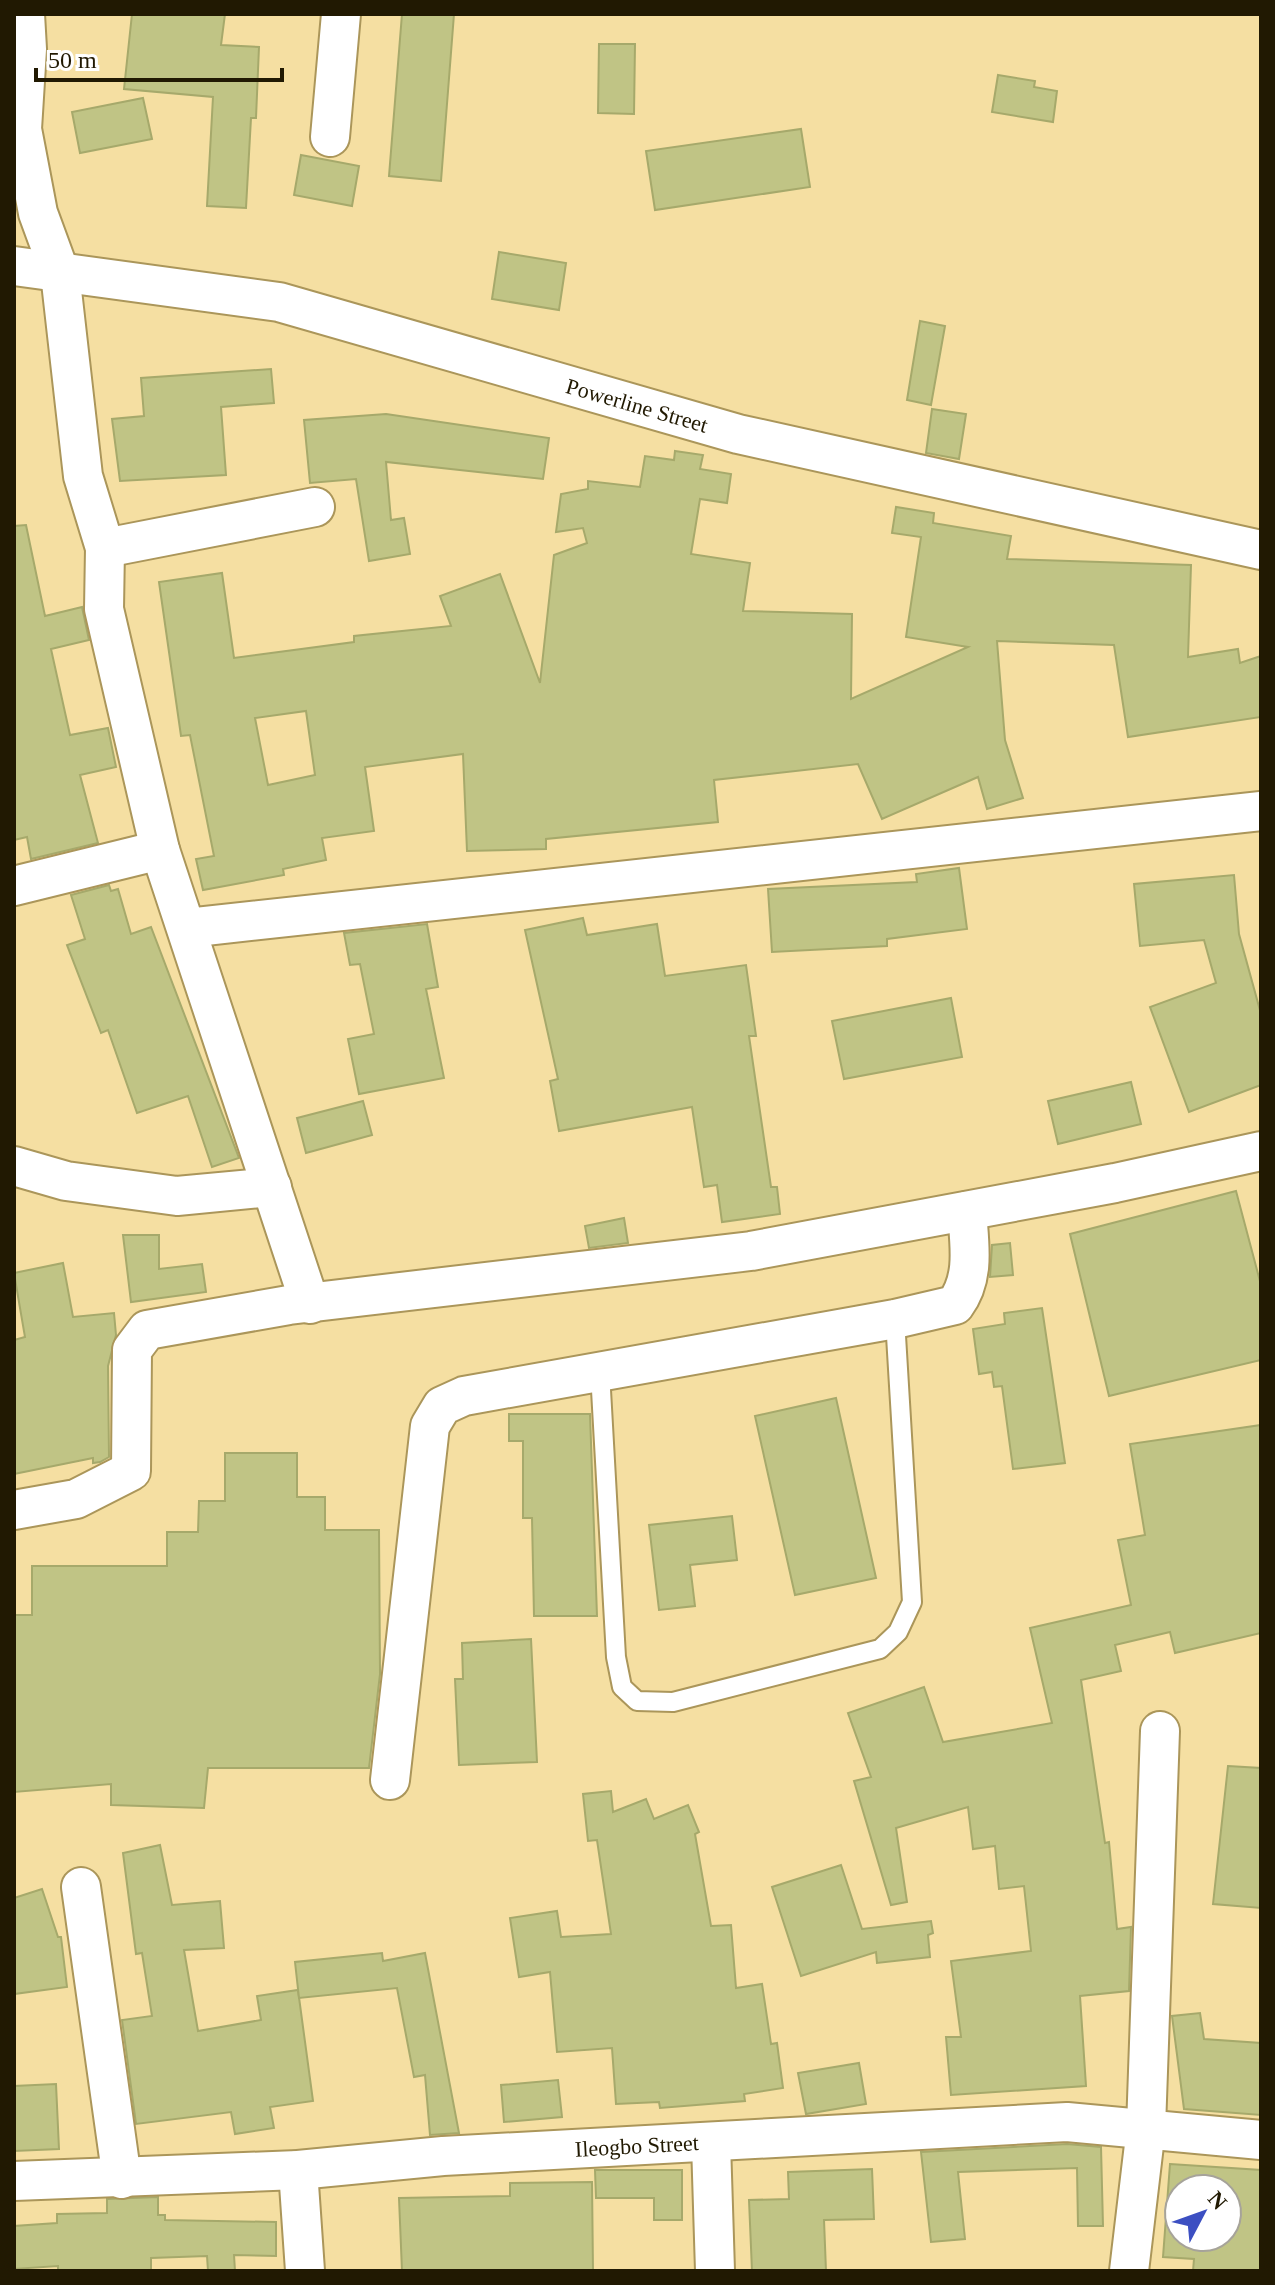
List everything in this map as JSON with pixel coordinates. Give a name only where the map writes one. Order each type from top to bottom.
[{"type":"street","points":[[25,14],[27,49],[22,129],[38,213],[60,273],[83,476],[105,548],[104,609],[160,850],[310,1304]]},
{"type":"street","points":[[330,137],[341,14]]},
{"type":"street","name":"Powerline Street","points":[[14,266],[279,302],[738,434],[1261,550]]},
{"type":"street","points":[[105,548],[315,507]]},
{"type":"street","points":[[187,928],[1261,811]]},
{"type":"street","points":[[14,886],[160,850]]},
{"type":"street","points":[[14,1510],[76,1499],[131,1471],[132,1350],[147,1330],[310,1304],[751,1251],[1261,1151]]},
{"type":"street","points":[[14,1166],[66,1181],[177,1196],[272,1187]]},
{"type":"street","points":[[390,1780],[430,1426],[442,1406],[464,1396],[895,1319],[955,1305],[964,1293],[970,1269],[967,1211]]},
{"type":"street","points":[[1129,2271],[1146,2128],[1160,1731]]},
{"type":"street","points":[[81,1887],[122,2179]]},
{"type":"street","name":"Ileogbo Street","points":[[14,2181],[298,2170],[443,2156],[1067,2122],[1261,2140]]},
{"type":"street","points":[[711,2143],[715,2271]]},
{"type":"street","points":[[298,2170],[305,2271]]},
{"type":"lane","points":[[600,1372],[616,1657],[622,1687],[637,1701],[673,1702],[880,1649],[898,1632],[912,1602],[895,1319]]},
{"type":"building","points":[[132,14],[225,14],[221,45],[259,47],[256,118],[251,118],[246,208],[207,206],[213,97],[124,89]]},
{"type":"building","points":[[402,14],[454,14],[441,181],[389,176]]},
{"type":"building","points":[[599,44],[635,44],[634,114],[598,113]]},
{"type":"building","points":[[998,75],[1035,81],[1034,87],[1057,91],[1053,122],[992,112]]},
{"type":"building","points":[[143,98],[152,139],[80,153],[72,112]]},
{"type":"building","points":[[801,129],[810,187],[655,210],[646,151]]},
{"type":"building","points":[[301,155],[359,166],[352,206],[294,195]]},
{"type":"building","points":[[499,252],[566,263],[559,310],[492,299]]},
{"type":"building","points":[[920,321],[945,326],[931,405],[907,400]]},
{"type":"building","points":[[271,369],[274,403],[221,407],[226,475],[120,481],[112,419],[144,416],[141,378]]},
{"type":"building","points":[[932,409],[966,414],[959,459],[926,453]]},
{"type":"building","points":[[386,414],[549,438],[543,479],[386,462],[391,520],[404,518],[410,554],[369,561],[356,479],[310,483],[304,420]]},
{"type":"building","points":[[675,451],[703,455],[700,469],[731,474],[727,503],[700,499],[691,554],[750,563],[743,611],[852,614],[851,699],[968,647],[906,637],[921,537],[892,533],[896,507],[934,513],[933,523],[1011,536],[1007,559],[1191,565],[1188,657],[1238,649],[1240,663],[1261,656],[1261,717],[1128,737],[1114,645],[997,641],[1005,740],[1023,798],[987,809],[978,777],[882,819],[858,764],[714,780],[718,822],[546,839],[546,849],[467,851],[463,754],[365,767],[374,831],[322,838],[326,860],[283,869],[284,875],[203,890],[196,859],[214,856],[190,735],[181,736],[159,582],[222,573],[234,658],[354,642],[354,636],[451,626],[440,596],[500,574],[540,683],[554,555],[587,543],[583,528],[556,532],[561,494],[588,489],[588,481],[640,487],[645,456],[674,460]],"holes":[[[306,711],[315,775],[268,785],[255,718]]]},
{"type":"building","points":[[26,525],[45,616],[82,607],[89,640],[51,649],[70,735],[108,728],[116,767],[80,775],[98,843],[31,859],[27,837],[14,840],[14,526]]},
{"type":"building","points":[[959,868],[967,929],[887,939],[887,946],[772,952],[768,889],[917,882],[916,874]]},
{"type":"building","points":[[1234,875],[1239,934],[1261,1014],[1261,1085],[1189,1112],[1150,1007],[1216,983],[1204,940],[1140,946],[1134,884]]},
{"type":"building","points":[[109,885],[111,891],[118,889],[131,934],[151,927],[239,1158],[212,1167],[188,1096],[137,1113],[108,1030],[101,1033],[67,945],[85,939],[71,895]]},
{"type":"building","points":[[583,918],[587,935],[657,924],[665,976],[746,965],[756,1036],[749,1036],[771,1187],[777,1187],[780,1214],[722,1222],[717,1185],[704,1187],[692,1107],[559,1131],[550,1081],[558,1079],[525,930]]},
{"type":"building","points":[[427,924],[438,987],[426,989],[444,1078],[359,1094],[348,1039],[374,1034],[360,964],[350,965],[344,933]]},
{"type":"building","points":[[951,998],[962,1057],[844,1079],[832,1021]]},
{"type":"building","points":[[1131,1082],[1141,1124],[1058,1144],[1048,1101]]},
{"type":"building","points":[[363,1101],[372,1135],[306,1153],[297,1118]]},
{"type":"building","points":[[1236,1191],[1261,1285],[1261,1360],[1109,1396],[1070,1234]]},
{"type":"building","points":[[624,1218],[628,1243],[589,1248],[585,1226]]},
{"type":"building","points":[[123,1235],[159,1235],[159,1269],[202,1264],[206,1292],[131,1302]]},
{"type":"building","points":[[1010,1243],[1013,1275],[990,1277],[992,1245]]},
{"type":"building","points":[[63,1263],[73,1317],[114,1313],[116,1335],[108,1366],[109,1457],[100,1462],[93,1463],[93,1458],[14,1474],[14,1340],[25,1337],[14,1273]]},
{"type":"building","points":[[1042,1308],[1065,1463],[1013,1469],[1002,1386],[994,1387],[992,1372],[979,1374],[973,1329],[1005,1324],[1004,1313]]},
{"type":"building","points":[[836,1398],[876,1578],[795,1595],[755,1416]]},
{"type":"building","points":[[509,1414],[590,1414],[597,1616],[534,1616],[532,1518],[523,1518],[523,1441],[509,1441]]},
{"type":"building","points":[[1261,1425],[1261,1633],[1175,1653],[1170,1632],[1115,1645],[1121,1671],[1081,1680],[1105,1843],[1109,1842],[1117,1929],[1131,1927],[1129,1991],[1080,1996],[1086,2086],[951,2095],[946,2037],[961,2037],[951,1961],[1031,1951],[1024,1886],[999,1889],[995,1846],[973,1849],[968,1807],[896,1828],[907,1902],[891,1905],[854,1781],[871,1777],[848,1713],[924,1687],[943,1742],[1052,1723],[1030,1628],[1131,1605],[1118,1540],[1145,1535],[1130,1444]]},
{"type":"building","points":[[225,1453],[297,1453],[297,1497],[325,1497],[325,1530],[379,1530],[380,1674],[369,1768],[208,1768],[204,1808],[111,1805],[111,1784],[14,1792],[14,1615],[32,1615],[32,1566],[167,1566],[167,1532],[198,1532],[199,1501],[225,1501]]},
{"type":"building","points":[[732,1516],[737,1560],[690,1565],[695,1606],[659,1610],[649,1525]]},
{"type":"building","points":[[531,1639],[537,1762],[459,1765],[455,1679],[463,1679],[462,1643]]},
{"type":"building","points":[[1228,1766],[1261,1768],[1261,1908],[1213,1904]]},
{"type":"building","points":[[611,1791],[613,1812],[646,1799],[654,1819],[688,1805],[699,1832],[695,1834],[711,1926],[731,1925],[736,1988],[762,1984],[771,2044],[777,2043],[783,2088],[744,2094],[745,2101],[660,2108],[659,2102],[616,2104],[612,2048],[557,2052],[550,1972],[519,1977],[510,1918],[557,1911],[561,1937],[611,1934],[597,1840],[588,1841],[583,1794]]},
{"type":"building","points":[[160,1845],[172,1905],[220,1901],[224,1948],[184,1950],[198,2031],[261,2020],[257,1996],[298,1990],[313,2101],[270,2107],[274,2128],[235,2134],[231,2112],[136,2124],[122,2020],[152,2016],[142,1953],[136,1954],[123,1853]]},
{"type":"building","points":[[841,1865],[862,1929],[931,1921],[933,1933],[928,1935],[930,1957],[877,1963],[876,1952],[801,1976],[772,1887]]},
{"type":"building","points":[[42,1889],[58,1937],[61,1937],[67,1987],[14,1994],[14,1898]]},
{"type":"building","points":[[382,1953],[383,1961],[425,1953],[459,2133],[430,2135],[425,2075],[414,2077],[397,1988],[299,1998],[295,1962]]},
{"type":"building","points":[[1200,2013],[1204,2039],[1261,2043],[1261,2115],[1184,2109],[1172,2016]]},
{"type":"building","points":[[859,2063],[866,2104],[806,2114],[798,2073]]},
{"type":"building","points":[[558,2080],[562,2117],[504,2122],[501,2085]]},
{"type":"building","points":[[56,2084],[59,2149],[14,2151],[14,2086]]},
{"type":"building","points":[[1067,2144],[1101,2147],[1103,2226],[1078,2226],[1077,2168],[958,2172],[965,2239],[931,2242],[921,2152]]},
{"type":"building","points":[[1170,2164],[1261,2170],[1261,2271],[1193,2271],[1194,2259],[1163,2257],[1163,2253],[1243,2253],[1243,2173],[1169,2173]]},
{"type":"building","points":[[872,2169],[874,2219],[824,2220],[826,2271],[752,2271],[749,2200],[789,2199],[788,2172]]},
{"type":"building","points":[[595,2170],[682,2170],[682,2220],[654,2220],[654,2198],[596,2198]]},
{"type":"building","points":[[592,2182],[593,2271],[402,2271],[399,2198],[510,2196],[510,2183]]},
{"type":"building","points":[[158,2197],[158,2215],[165,2215],[165,2220],[276,2222],[276,2256],[234,2255],[235,2271],[208,2271],[207,2256],[151,2258],[151,2271],[58,2271],[58,2266],[14,2269],[14,2226],[57,2223],[57,2214],[107,2213],[107,2199]]}]
